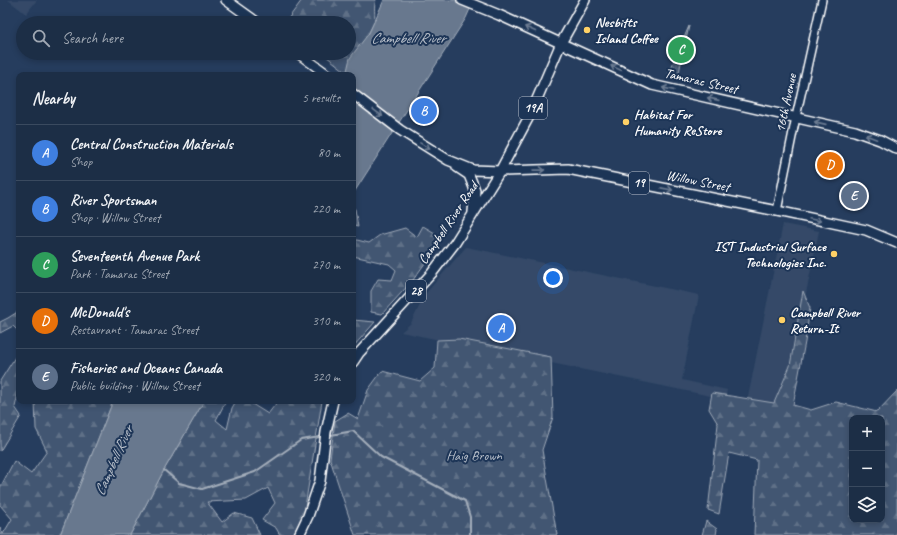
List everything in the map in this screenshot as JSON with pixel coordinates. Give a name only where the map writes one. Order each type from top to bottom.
[{"type":"main road","points":[[226,0],[248,16]]},
{"type":"main road","name":"Tamarac Street","points":[[462,0],[499,15],[652,84],[855,131],[897,148]]},
{"type":"main road","name":"19A","points":[[500,171],[531,113],[562,43],[585,0]]},
{"type":"main road","points":[[308,60],[324,72]]},
{"type":"main road","name":"Willow Street","points":[[356,96],[403,132],[448,160],[473,170],[500,171],[568,169],[866,230],[897,243]]},
{"type":"main road","points":[[448,160],[469,175],[475,190],[472,215]]},
{"type":"main road","name":"Campbell River Road","points":[[356,358],[432,272],[455,243],[500,171]]},
{"type":"main road","points":[[299,535],[308,516],[320,481],[326,432],[332,404]]},
{"type":"street","name":"16th Avenue","points":[[777,211],[822,0]]},
{"type":"shaded area","points":[[8,0],[37,0],[26,14]]},
{"type":"shaded area","points":[[783,224],[819,231],[783,404],[747,402]]},
{"type":"shaded area","points":[[466,247],[699,295],[682,380],[727,390],[725,399],[401,332],[411,323],[426,293]]},
{"type":"green space","points":[[302,0],[376,0],[374,22],[356,59],[356,16],[290,16]]},
{"type":"green space","points":[[689,26],[678,77],[668,75]]},
{"type":"green space","points":[[331,60],[356,60],[350,72],[346,72]]},
{"type":"green space","points":[[356,215],[358,227],[356,227]]},
{"type":"green space","points":[[423,226],[435,233],[438,245],[413,280],[382,314],[371,312],[371,291],[378,279],[392,280],[396,270],[389,264],[356,257],[356,240],[369,243],[380,235],[405,228],[417,237]]},
{"type":"green space","points":[[803,291],[810,308],[793,405],[811,410],[836,402],[877,412],[897,391],[897,535],[754,535],[757,460],[729,453],[719,514],[708,510],[718,424],[709,409],[712,393],[774,403],[790,366]]},
{"type":"green space","points":[[16,313],[16,329],[13,326],[0,333],[0,322]]},
{"type":"green space","points":[[356,320],[375,322],[356,344]]},
{"type":"green space","name":"Haig Brown","points":[[459,339],[551,357],[553,417],[542,450],[557,535],[355,535],[330,459],[335,421],[348,413],[358,419],[368,390],[382,371],[420,381],[435,368],[437,340]]},
{"type":"green space","points":[[16,356],[15,407],[21,416],[0,451],[0,381]]},
{"type":"green space","points":[[35,404],[112,404],[60,535],[0,535],[0,527],[3,534],[12,519],[0,505],[0,488],[14,461],[31,474],[47,451],[36,429]]},
{"type":"green space","points":[[202,404],[224,404],[216,420],[227,429],[234,404],[252,404],[268,414],[276,404],[322,404],[304,513],[293,535],[280,535],[276,528],[262,520],[275,503],[268,488],[246,500],[207,502],[222,522],[234,513],[252,518],[260,535],[130,535],[164,470]]},
{"type":"green space","points":[[706,521],[717,529],[716,535],[702,535]]},
{"type":"water","name":"Campbell River","points":[[384,0],[474,0],[466,18],[356,189],[356,72],[347,72],[350,60],[356,60],[356,50],[369,33]]},
{"type":"water","name":"Campbell River","points":[[112,404],[202,404],[164,470],[130,535],[60,535]]},
{"type":"waterway","points":[[331,435],[353,431],[381,457],[465,501],[470,517],[470,535]]},
{"type":"waterway","points":[[164,470],[179,483],[202,489],[255,472],[301,440],[320,437]]},
{"type":"place","name":"Nesbitts Island Coffee","points":[[587,30]]},
{"type":"place","name":"Seventeenth Avenue Park","points":[[681,50]]},
{"type":"place","name":"River Sportsman","points":[[424,111]]},
{"type":"place","name":"Habitat For Humanity ReStore","points":[[626,122]]},
{"type":"place","name":"McDonald's","points":[[830,165]]},
{"type":"place","name":"Fisheries and Oceans Canada","points":[[854,196]]},
{"type":"place","name":"IST Industrial Surface Technologies Inc.","points":[[834,254]]},
{"type":"place","name":"Campbell River Return-It","points":[[782,320]]},
{"type":"place","name":"Central Construction Materials","points":[[501,328]]}]
